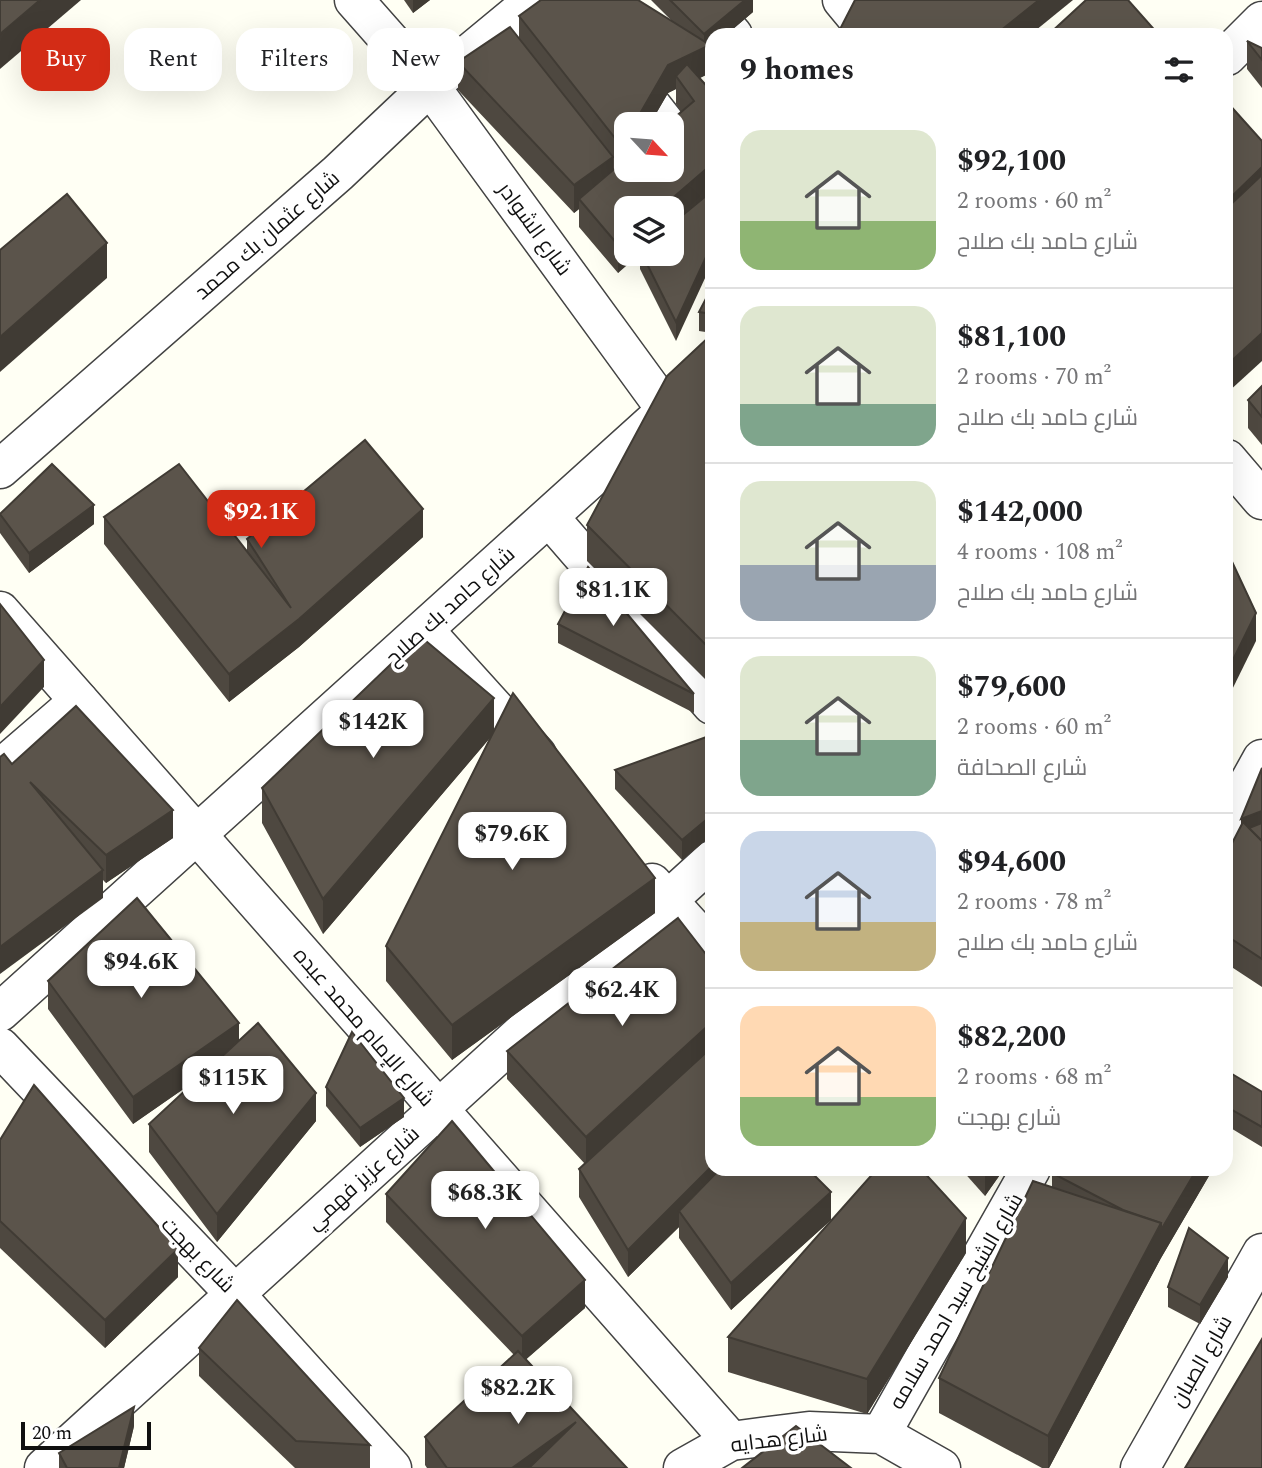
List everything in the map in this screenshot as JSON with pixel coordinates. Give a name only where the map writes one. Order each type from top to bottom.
[{"type":"street","name":"شارع الشوادر","points":[[354,0],[379,28]]},
{"type":"street","name":"شارع عثمان بك محمد","points":[[464,58],[534,0]]},
{"type":"street","points":[[568,0],[656,112]]},
{"type":"street","points":[[703,0],[727,28]]},
{"type":"street","points":[[842,0],[865,28]]},
{"type":"street","points":[[1233,50],[1262,21]]},
{"type":"street","name":"شارع عثمان بك محمد","points":[[0,469],[338,173],[425,91]]},
{"type":"street","name":"شارع الشوادر","points":[[434,91],[667,411],[705,453]]},
{"type":"street","name":"شارع حامد بك صلاح","points":[[0,1012],[705,376]]},
{"type":"street","points":[[1233,466],[1262,499]]},
{"type":"street","points":[[549,517],[705,697]]},
{"type":"street","name":"شارع الإمام محمد عبده","points":[[0,611],[731,1441]]},
{"type":"street","points":[[424,630],[558,779]]},
{"type":"street","points":[[0,769],[79,701]]},
{"type":"street","points":[[1233,810],[1262,759]]},
{"type":"street","points":[[632,860],[705,940]]},
{"type":"street","name":"شارع عزيز فهمي","points":[[44,1468],[705,866]]},
{"type":"street","points":[[59,907],[84,936]]},
{"type":"street","name":"شارع بهجت","points":[[0,1047],[235,1294],[392,1468]]},
{"type":"street","name":"شارع الشيخ سيد احمد سلامه","points":[[881,1434],[1027,1176]]},
{"type":"street","points":[[959,1218],[986,1247]]},
{"type":"street","name":"شارع الصبان","points":[[1140,1468],[1262,1253]]},
{"type":"street","name":"شارع هدايه","points":[[683,1468],[731,1441],[809,1431],[881,1434]]},
{"type":"street","points":[[881,1434],[941,1468]]},
{"type":"building","points":[[0,0],[40,0],[0,34]]},
{"type":"building","points":[[541,0],[638,0],[705,42],[705,47],[668,65],[641,112],[614,112],[614,137],[519,16]]},
{"type":"building","points":[[670,0],[745,0],[711,28],[705,28],[704,34]]},
{"type":"building","points":[[855,0],[1039,0],[1004,28],[841,28]]},
{"type":"building","points":[[1086,0],[1128,0],[1153,28],[1056,28]]},
{"type":"building","points":[[510,27],[613,157],[574,185],[464,68],[464,58]]},
{"type":"building","points":[[1247,41],[1262,48],[1262,60]]},
{"type":"building","points":[[687,64],[705,84],[705,170],[675,196],[614,196],[614,240],[579,199],[614,169],[614,182],[684,182],[684,112],[681,112],[694,101],[676,76]]},
{"type":"building","points":[[1233,109],[1262,141],[1262,167],[1233,195]]},
{"type":"building","points":[[1262,175],[1262,333],[1233,360],[1233,202]]},
{"type":"building","points":[[67,194],[107,243],[0,337],[0,250]]},
{"type":"building","points":[[705,197],[705,259],[676,322],[648,266],[684,266],[684,214]]},
{"type":"building","points":[[705,300],[705,313],[699,312]]},
{"type":"building","points":[[705,341],[705,644],[587,525],[667,376]]},
{"type":"building","points":[[1262,386],[1262,417],[1248,400]]},
{"type":"building","points":[[365,440],[423,509],[299,619],[229,674],[104,517],[179,464],[291,608],[247,539]]},
{"type":"building","points":[[52,464],[94,505],[29,553],[0,514]]},
{"type":"building","points":[[1233,564],[1256,613],[1233,660]]},
{"type":"building","points":[[588,567],[694,694],[558,624]]},
{"type":"building","points":[[0,604],[44,660],[0,707]]},
{"type":"building","points":[[420,636],[494,698],[323,899],[262,788]]},
{"type":"building","points":[[513,693],[655,878],[452,1025],[386,946]]},
{"type":"building","points":[[76,706],[173,810],[106,855],[30,782],[103,870],[0,947],[0,757],[4,754],[12,764]]},
{"type":"building","points":[[705,738],[705,821],[682,840],[615,770]]},
{"type":"building","points":[[1262,768],[1262,811],[1241,819]]},
{"type":"building","points":[[1243,822],[1262,841],[1262,959],[1233,940],[1233,841]]},
{"type":"building","points":[[1262,823],[1262,841],[1249,828]]},
{"type":"building","points":[[137,898],[239,1023],[133,1097],[48,981]]},
{"type":"building","points":[[678,918],[705,953],[705,1028],[586,1137],[507,1051]]},
{"type":"building","points":[[258,1023],[316,1093],[217,1214],[149,1124]]},
{"type":"building","points":[[352,1032],[404,1098],[360,1128],[326,1087]]},
{"type":"building","points":[[705,1053],[705,1173],[628,1250],[579,1169]]},
{"type":"building","points":[[1233,1075],[1262,1092],[1262,1127],[1233,1110]]},
{"type":"building","points":[[34,1085],[178,1249],[105,1320],[0,1221],[0,1140]]},
{"type":"building","points":[[452,1121],[585,1280],[522,1336],[386,1194]]},
{"type":"building","points":[[713,1176],[815,1176],[831,1192],[731,1283],[679,1211]]},
{"type":"building","points":[[871,1176],[927,1176],[966,1218],[867,1379],[728,1337]]},
{"type":"building","points":[[1058,1176],[1193,1176],[1161,1230],[1161,1223],[1123,1210]]},
{"type":"building","points":[[1033,1181],[1161,1223],[1048,1436],[939,1378]]},
{"type":"building","points":[[1189,1228],[1228,1258],[1200,1305],[1168,1287]]},
{"type":"building","points":[[237,1300],[370,1445],[296,1441],[199,1348]]},
{"type":"building","points":[[1262,1339],[1262,1468],[1185,1468]]},
{"type":"building","points":[[518,1351],[627,1468],[529,1468],[576,1422],[512,1468],[447,1468],[425,1437]]},
{"type":"building","points":[[134,1407],[119,1468],[67,1468],[59,1453]]},
{"type":"building","points":[[796,1426],[851,1468],[742,1468]]}]
